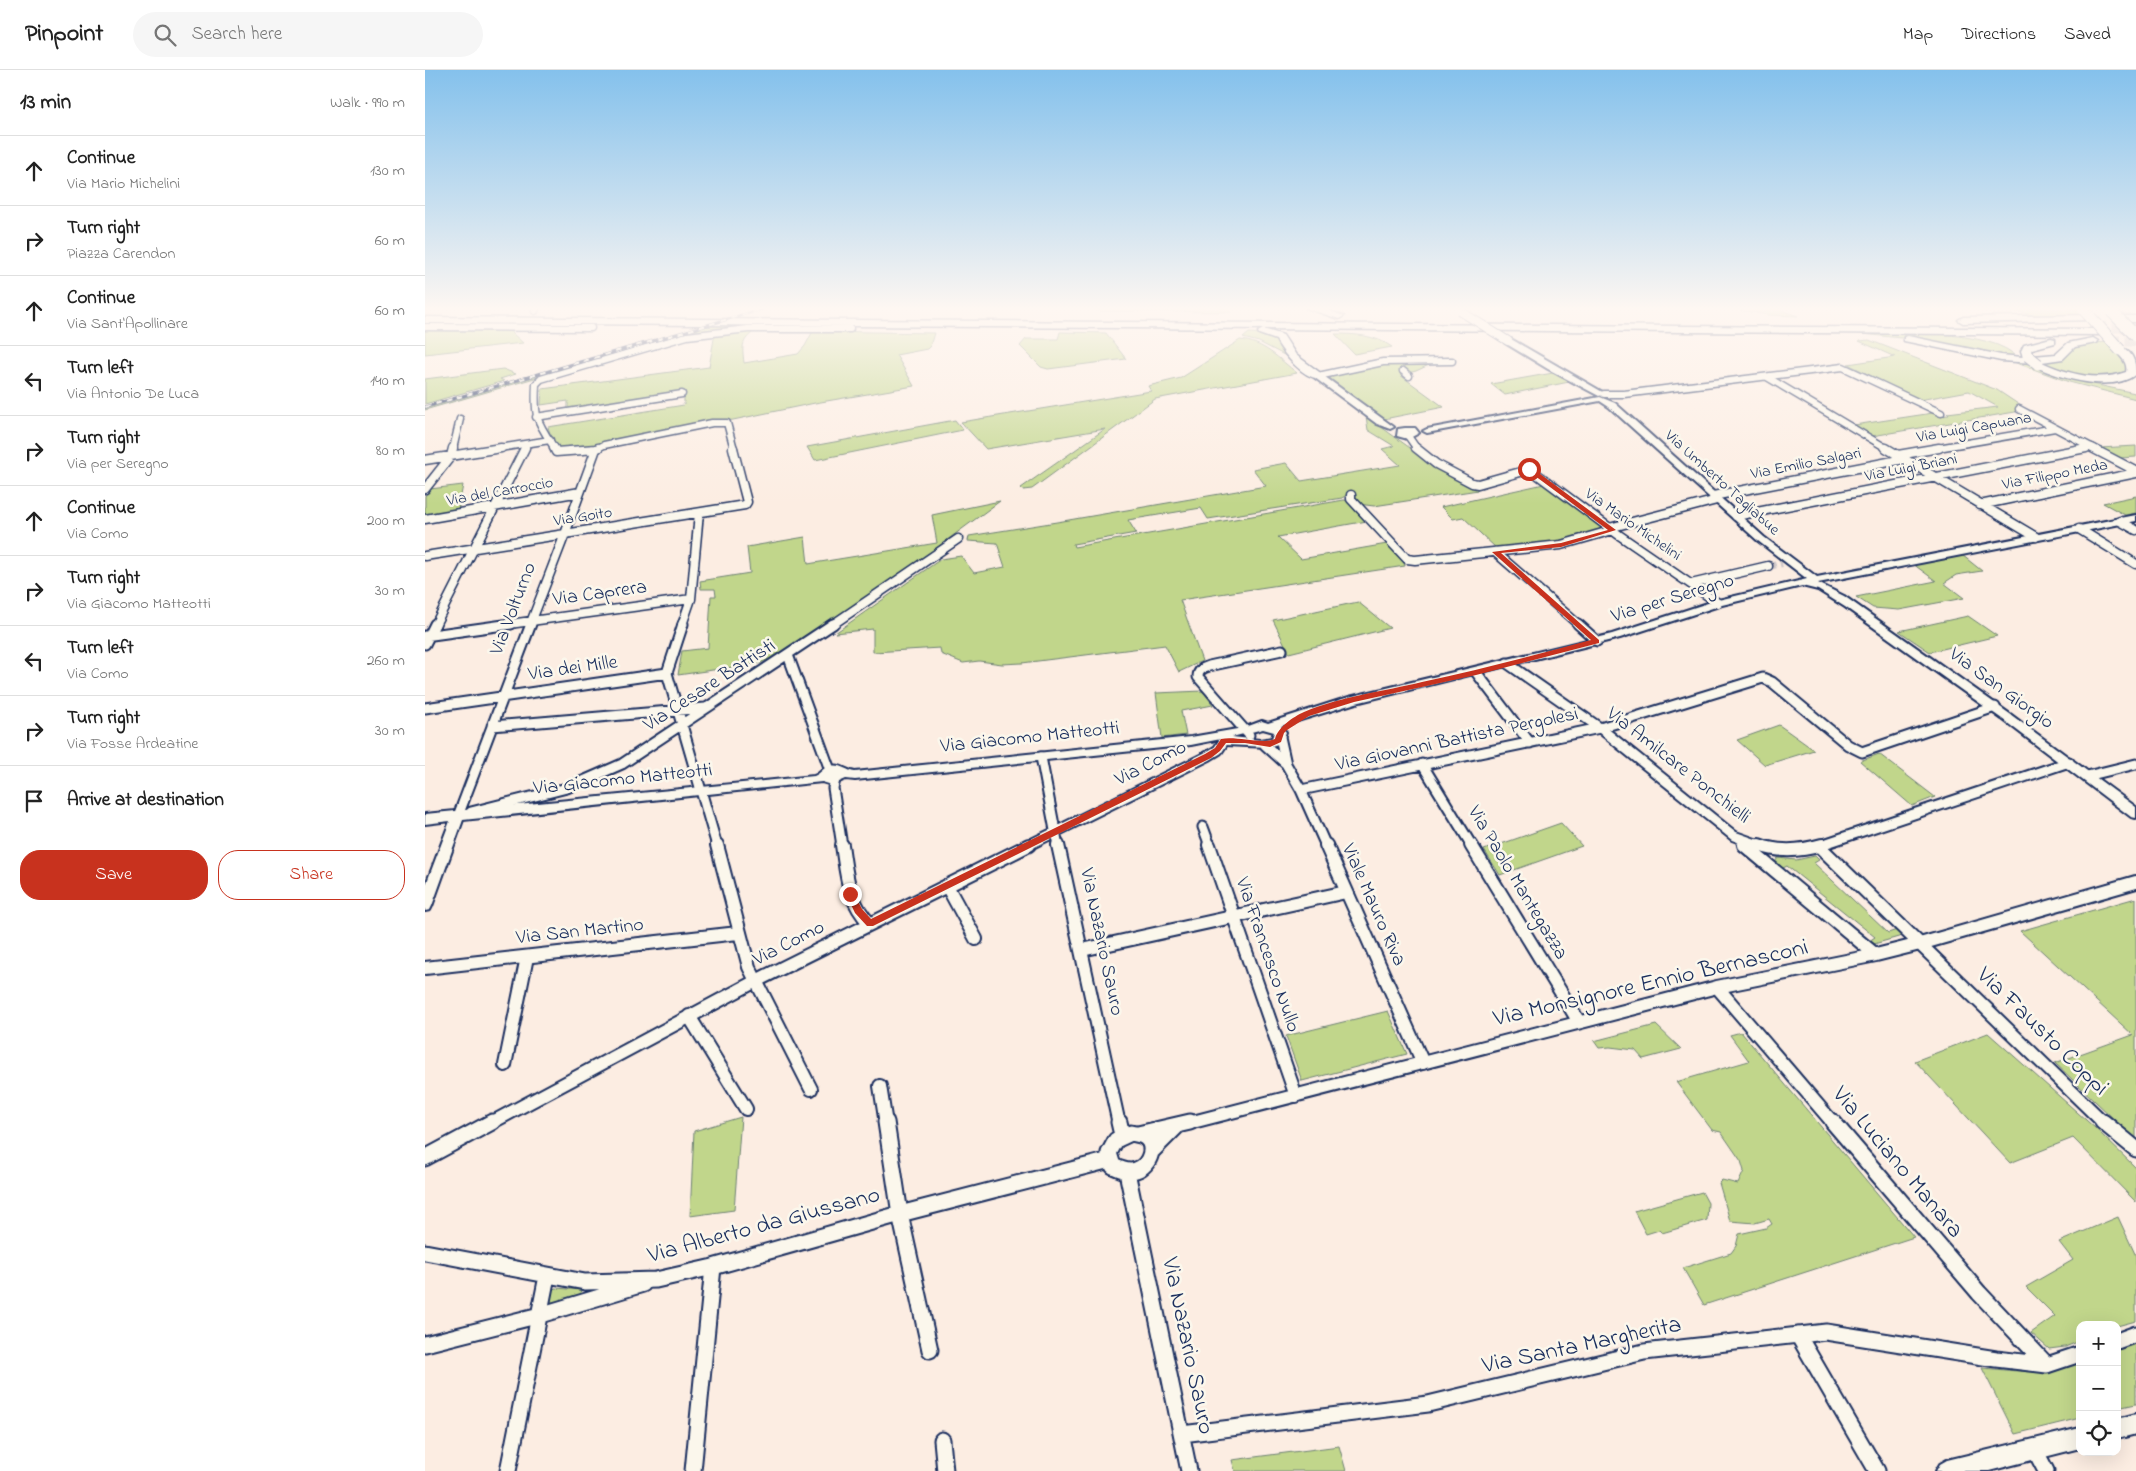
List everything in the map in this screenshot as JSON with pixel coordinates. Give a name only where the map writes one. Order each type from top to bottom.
[{"type":"highway","points":[[1315,373],[1318,376]]},
{"type":"highway","points":[[2064,373],[2083,378],[2118,378],[2131,373]]},
{"type":"street","points":[[555,373],[546,376],[536,384],[536,417],[545,436],[550,440],[556,452],[559,453],[596,449]]},
{"type":"street","points":[[1318,376],[1330,373]]},
{"type":"street","points":[[1406,373],[1409,376]]},
{"type":"street","name":"Via Umberto Tagliabue","points":[[1563,373],[1602,396],[1785,562],[1821,582]]},
{"type":"street","points":[[1318,376],[1380,422],[1408,433],[1427,431],[1602,396],[1795,373]]},
{"type":"street","points":[[1859,373],[1941,414]]},
{"type":"street","points":[[1767,377],[2036,537]]},
{"type":"street","points":[[536,417],[682,394]]},
{"type":"street","points":[[2019,409],[2136,472]]},
{"type":"street","points":[[425,489],[451,456],[460,419]]},
{"type":"street","name":"Via Goito","points":[[425,556],[699,513],[745,505],[747,502],[727,423],[723,422],[604,445],[596,449]]},
{"type":"street","name":"Via Luigi Capuana","points":[[1901,457],[2055,428]]},
{"type":"street","name":"Via Mario Michelini","points":[[1408,433],[1410,441],[1430,459],[1472,483],[1487,482],[1527,470],[1718,603]]},
{"type":"street","points":[[425,460],[550,440]]},
{"type":"street","points":[[426,638],[527,444]]},
{"type":"street","name":"Via Luigi Briani","points":[[1735,516],[2091,448]]},
{"type":"street","name":"Via Volturno","points":[[425,906],[429,885],[458,816],[596,449]]},
{"type":"street","name":"Via Emilio Salgari","points":[[1351,495],[1351,499],[1373,525],[1407,559],[1415,560],[1561,545],[1715,498],[1901,457]]},
{"type":"street","name":"Via Filippo Meda","points":[[1980,505],[2136,472]]},
{"type":"street","name":"Via del Carroccio","points":[[425,519],[580,492]]},
{"type":"street","points":[[699,513],[691,599],[667,673],[681,725],[703,792],[749,967],[811,1089]]},
{"type":"street","name":"Via per Seregno","points":[[1503,664],[1597,641],[1718,603],[1775,588],[1821,582],[2136,518]]},
{"type":"street","points":[[2120,521],[2136,530]]},
{"type":"street","points":[[2079,529],[2136,564]]},
{"type":"street","name":"Via Cesare Battisti","points":[[458,816],[538,796],[588,780],[622,764],[788,655],[958,538]]},
{"type":"street","points":[[1495,552],[1597,641]]},
{"type":"street","points":[[1691,584],[1768,566]]},
{"type":"street","name":"Via San Giorgio","points":[[1821,582],[1840,600],[1995,707],[2136,814]]},
{"type":"street","name":"Via Caprera","points":[[426,638],[531,621],[691,599]]},
{"type":"street","name":"Viale Mauro Riva","points":[[1282,650],[1209,666],[1203,668],[1198,673],[1198,677],[1253,737],[1287,764]]},
{"type":"street","points":[[788,655],[827,766],[833,775],[833,788],[850,894],[858,911],[870,924]]},
{"type":"street","points":[[1277,732],[1262,725],[1253,737],[1275,743],[1277,732],[1306,714],[1358,699],[1503,664]]},
{"type":"street","name":"Via Amilcare Ponchielli","points":[[1503,664],[1600,728],[1734,836],[1749,843],[1783,851],[1819,846],[2069,762]]},
{"type":"street","points":[[1476,672],[1530,743]]},
{"type":"street","name":"Via dei Mille","points":[[425,708],[667,673]]},
{"type":"street","name":"Via Giovanni Battista Pergolesi","points":[[1301,790],[1600,728],[1763,678],[1772,682],[1849,745],[1862,752],[1995,707]]},
{"type":"street","points":[[492,726],[706,708]]},
{"type":"street","name":"Viale Mauro Riva","points":[[1277,732],[1287,764],[1301,790],[1423,1063]]},
{"type":"street","name":"Via Giacomo Matteotti","points":[[1191,742],[1224,741],[1253,737]]},
{"type":"street","name":"Via Giacomo Matteotti","points":[[425,819],[703,792],[814,780],[833,775],[855,776],[1253,737]]},
{"type":"street","name":"Via Como","points":[[425,1158],[689,1016],[1208,756],[1217,750],[1224,741]]},
{"type":"street","name":"Via Nazario Sauro","points":[[1041,757],[1055,832],[1122,1136]]},
{"type":"street","name":"Via Paolo Mantegazza","points":[[1422,764],[1579,1022]]},
{"type":"street","points":[[2087,776],[2136,764]]},
{"type":"street","name":"Via Francesco Nullo","points":[[1203,826],[1296,1096]]},
{"type":"street","points":[[1734,836],[1876,955]]},
{"type":"street","name":"Via Fausto Coppi","points":[[1819,846],[2105,1124],[2136,1149]]},
{"type":"street","name":"Via Monsignore Ennio Bernasconi","points":[[1138,1134],[1296,1096],[1717,987],[1876,955],[1920,944],[2136,882]]},
{"type":"street","points":[[947,886],[977,939]]},
{"type":"street","points":[[1082,950],[1346,892]]},
{"type":"street","name":"Via San Martino","points":[[425,968],[739,933]]},
{"type":"street","points":[[505,1065],[527,957]]},
{"type":"street","name":"Via Luciano Manara","points":[[1717,987],[1979,1294],[2047,1365]]},
{"type":"street","points":[[689,1016],[746,1110]]},
{"type":"street","points":[[880,1086],[899,1214],[930,1350]]},
{"type":"street","points":[[1151,1151],[1148,1140],[1138,1134],[1122,1136],[1111,1147],[1110,1160],[1113,1166],[1127,1172],[1134,1171],[1146,1164],[1151,1151],[1176,1126]]},
{"type":"street","name":"Via Alberto da Giussano","points":[[425,1252],[585,1282],[656,1280],[713,1267],[899,1214],[1110,1160]]},
{"type":"street","name":"Via Nazario Sauro","points":[[1127,1172],[1189,1471]]},
{"type":"street","points":[[693,1471],[713,1267]]},
{"type":"street","points":[[508,1471],[547,1276]]},
{"type":"street","points":[[425,1344],[540,1315],[656,1280]]},
{"type":"street","name":"Via Santa Margherita","points":[[1182,1434],[1428,1404],[1644,1352],[1826,1332],[1996,1360],[2047,1365],[2076,1355]]},
{"type":"street","points":[[2121,1339],[2136,1334]]},
{"type":"street","points":[[1798,1335],[1877,1471]]},
{"type":"street","points":[[2121,1428],[2136,1424]]},
{"type":"street","points":[[1947,1471],[2076,1439]]},
{"type":"street","points":[[942,1440],[945,1471]]},
{"type":"street","points":[[2035,1450],[2045,1471]]},
{"type":"green space","points":[[469,373],[516,374],[500,379],[504,381],[425,404],[425,379]]},
{"type":"green space","points":[[546,373],[551,373],[425,410]]},
{"type":"green space","points":[[661,373],[907,373],[914,386],[815,403],[733,420],[683,426],[560,452],[552,440],[548,427],[684,405],[684,395],[568,410],[568,401],[541,405],[542,389]]},
{"type":"green space","points":[[1188,373],[1295,373],[1155,399],[1032,489],[1023,490],[1021,488],[1105,429],[986,449],[961,422],[1151,391],[1148,386],[1181,378]]},
{"type":"green space","points":[[1341,373],[1406,373],[1400,375],[1444,407],[1384,419],[1327,376]]},
{"type":"green space","points":[[1551,373],[1569,382],[1505,395],[1491,384]]},
{"type":"green space","points":[[1866,373],[1954,373],[1997,390],[2027,410],[1872,436],[1854,425],[1933,413],[1939,416],[1949,415],[1947,413],[1998,407],[1969,391],[1919,400]]},
{"type":"green space","points":[[2045,373],[2135,393],[2136,399],[2069,382]]},
{"type":"green space","points":[[2076,373],[2127,374],[2114,376]]},
{"type":"green space","points":[[1366,416],[1428,461],[1478,490],[1374,506],[1358,504],[1351,492],[1342,498],[1208,519],[1201,508],[1128,520],[1136,533],[1073,544],[1074,547],[1344,500],[1351,501],[1367,521],[1278,537],[1301,559],[1387,544],[1403,559],[1405,566],[1180,600],[1202,661],[1179,672],[1165,645],[1022,663],[1002,664],[979,661],[963,663],[941,654],[940,648],[873,652],[873,629],[835,633],[941,559],[961,556],[974,573],[1005,567],[997,543],[968,541],[969,536],[1266,486],[1253,469],[1286,463],[1301,481],[1400,465],[1382,449],[1394,446],[1368,430]]},
{"type":"green space","points":[[955,420],[963,430],[815,460],[807,447]]},
{"type":"green space","points":[[2136,446],[2136,457],[2119,458],[2099,448]]},
{"type":"green space","points":[[1544,484],[1603,529],[1559,543],[1497,549],[1463,517],[1453,519],[1441,507]]},
{"type":"green space","points":[[463,485],[458,511],[425,517],[425,496],[430,489]]},
{"type":"green space","points":[[2136,496],[2136,513],[2125,515],[2103,503]]},
{"type":"green space","points":[[1000,501],[886,585],[799,643],[761,663],[678,675],[682,651],[708,648],[711,596],[716,596],[715,589],[701,589],[700,581],[750,573],[747,547],[805,537],[808,564],[937,543],[932,515]]},
{"type":"green space","points":[[1962,555],[1982,571],[1956,575],[1944,583],[1964,598],[1899,610],[1873,608],[1856,597],[1936,581],[1913,564]]},
{"type":"green space","points":[[1358,602],[1390,628],[1289,653],[1273,620]]},
{"type":"green space","points":[[1968,616],[1997,636],[1930,652],[1899,631]]},
{"type":"green space","points":[[1203,691],[1213,705],[1181,711],[1186,735],[1162,738],[1156,693]]},
{"type":"green space","points":[[1779,725],[1814,750],[1765,765],[1737,740]]},
{"type":"green space","points":[[1879,754],[1935,797],[1912,806],[1860,761]]},
{"type":"green space","points":[[1561,823],[1582,846],[1500,875],[1484,850]]},
{"type":"green space","points":[[1815,856],[1819,860],[1814,863],[1888,933],[1897,930],[1902,936],[1874,944],[1869,941],[1875,937],[1787,866],[1783,868],[1775,862],[1778,858],[1796,860]]},
{"type":"green space","points":[[2136,898],[2136,1140],[2055,1063],[2133,1035],[2020,931]]},
{"type":"green space","points":[[1388,1011],[1407,1054],[1302,1081],[1286,1036]]},
{"type":"green space","points":[[1656,1025],[1681,1049],[1643,1059],[1635,1050],[1610,1047],[1599,1048],[1594,1041]]},
{"type":"green space","points":[[1741,1032],[1914,1237],[1704,1305],[1683,1268],[1731,1253],[1736,1246],[1739,1234],[1766,1228],[1772,1224],[1769,1219],[1755,1223],[1730,1221],[1719,1183],[1722,1180],[1738,1184],[1744,1171],[1741,1161],[1721,1132],[1712,1130],[1676,1082],[1749,1061],[1730,1035]]},
{"type":"green space","points":[[1988,1033],[2095,1128],[2136,1168],[2136,1202],[2073,1138],[2010,1163],[1915,1061]]},
{"type":"green space","points":[[741,1117],[734,1210],[690,1216],[694,1131]]},
{"type":"green space","points":[[1702,1192],[1708,1203],[1707,1220],[1662,1233],[1659,1230],[1646,1234],[1634,1211]]},
{"type":"green space","points":[[2118,1217],[2136,1256],[2136,1321],[2121,1325],[2121,1321],[2076,1321],[2076,1343],[2065,1347],[2049,1349],[2031,1333],[2055,1316],[2026,1287],[2073,1260],[2059,1242]]},
{"type":"green space","points":[[555,1288],[582,1290],[580,1296],[550,1303],[551,1292]]},
{"type":"green space","points":[[2136,1341],[2136,1404],[2121,1407],[2121,1366],[2121,1347]]},
{"type":"green space","points":[[2076,1363],[2076,1419],[2015,1434],[1982,1368],[2043,1371]]},
{"type":"green space","points":[[1339,1446],[1346,1471],[1235,1471],[1232,1460]]},
{"type":"tunnel","points":[[1768,566],[1782,563]]},
{"type":"railway","points":[[425,407],[541,373]]},
{"type":"route","points":[[850,894],[858,911],[870,924],[1208,756],[1217,750],[1224,741],[1245,741],[1260,745],[1270,745],[1278,740],[1280,732],[1284,728],[1306,714],[1353,700],[1476,672],[1597,641],[1495,552],[1561,545],[1613,530],[1529,469]]}]
